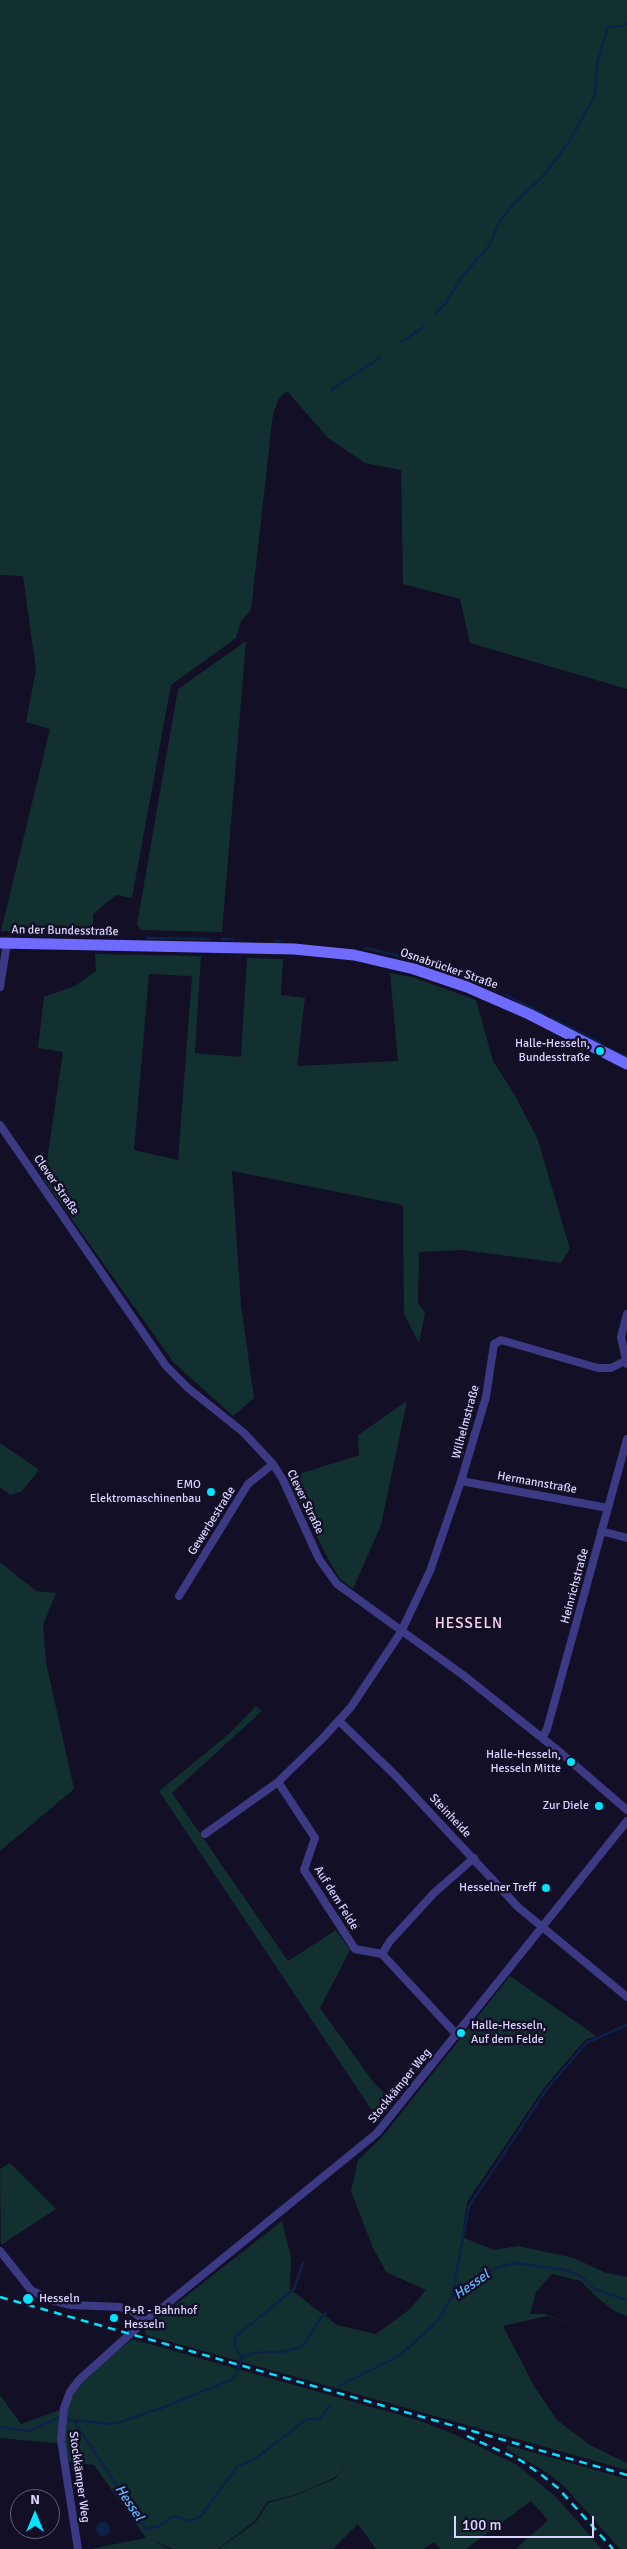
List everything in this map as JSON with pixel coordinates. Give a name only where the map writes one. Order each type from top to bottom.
[{"type":"main road","name":"An der Bundesstraße","points":[[4,943],[129,946]]},
{"type":"main road","name":"Osnabrücker Straße","points":[[129,946],[302,950],[354,955],[393,964],[467,987],[495,998],[627,1064]]},
{"type":"street","points":[[0,987],[4,943]]},
{"type":"street","name":"Clever Straße","points":[[0,1125],[166,1366],[188,1388],[243,1432],[273,1464],[283,1480],[319,1559],[336,1584],[463,1676],[542,1738],[627,1810]]},
{"type":"street","points":[[626,1363],[621,1337],[627,1314]]},
{"type":"street","name":"Wilhelmstraße","points":[[401,1632],[430,1571],[462,1480],[486,1397],[494,1344],[502,1340],[598,1368],[611,1368],[626,1363]]},
{"type":"street","name":"Heinrichstraße","points":[[542,1738],[547,1729],[627,1439]]},
{"type":"street","name":"Gewerbestraße","points":[[179,1596],[248,1484],[273,1464]]},
{"type":"street","name":"Hermannstraße","points":[[462,1480],[608,1508]]},
{"type":"street","points":[[601,1531],[627,1538]]},
{"type":"street","points":[[205,1834],[278,1782],[339,1721],[401,1632]]},
{"type":"street","name":"Steinheide","points":[[339,1721],[396,1775],[518,1907],[627,1997]]},
{"type":"street","name":"Auf dem Felde","points":[[278,1782],[315,1838],[304,1870],[355,1949],[382,1954]]},
{"type":"street","name":"Stockkämper Weg","points":[[78,2549],[62,2454],[61,2424],[70,2392],[79,2380],[106,2354],[377,2133],[627,1820]]},
{"type":"street","points":[[457,2035],[382,1954],[390,1942],[434,1893],[474,1858]]},
{"type":"street","points":[[0,2251],[32,2290],[51,2300],[71,2305],[120,2307],[132,2311],[146,2322]]},
{"type":"green space","points":[[0,0],[627,0],[627,689],[470,643],[460,599],[403,584],[401,470],[365,463],[328,438],[287,391],[279,398],[273,414],[251,610],[241,621],[236,638],[171,685],[132,898],[116,895],[93,914],[93,932],[1,931],[50,729],[26,722],[36,670],[23,576],[0,575]]},
{"type":"green space","points":[[246,641],[222,932],[140,930],[137,924],[178,689]]},
{"type":"green space","points":[[95,954],[201,956],[195,1053],[241,1057],[247,958],[283,959],[281,995],[305,998],[297,1066],[398,1061],[390,973],[412,977],[476,1000],[493,1061],[516,1097],[538,1140],[570,1249],[561,1263],[463,1250],[419,1252],[418,1303],[425,1313],[419,1343],[404,1314],[403,1205],[232,1171],[241,1305],[254,1398],[233,1416],[174,1363],[44,1180],[63,1052],[38,1048],[44,997],[75,986],[96,971]],"holes":[[[149,974],[192,976],[178,1160],[134,1150]]]},
{"type":"green space","points":[[407,1401],[381,1525],[353,1589],[340,1579],[287,1478],[359,1455],[358,1435]]},
{"type":"green space","points":[[0,1443],[39,1470],[21,1492],[10,1495],[0,1487]]},
{"type":"green space","points":[[0,1562],[36,1591],[56,1593],[43,1625],[46,1662],[74,1789],[0,1851]]},
{"type":"green space","points":[[256,1706],[262,1711],[172,1793],[288,1961],[336,1930],[350,1950],[320,2008],[374,2083],[394,2102],[379,2121],[159,1791],[229,1734]]},
{"type":"green space","points":[[510,1976],[596,2036],[585,2040],[544,2088],[467,2202],[462,2237],[494,2250],[518,2246],[574,2258],[606,2273],[627,2277],[627,2316],[616,2312],[595,2296],[581,2281],[552,2274],[536,2292],[530,2314],[545,2314],[572,2325],[547,2316],[503,2326],[534,2386],[557,2420],[590,2445],[627,2463],[627,2470],[146,2335],[144,2329],[282,2221],[291,2257],[290,2289],[337,2325],[376,2334],[410,2309],[426,2290],[386,2272],[373,2248],[351,2191],[358,2160],[382,2137]]},
{"type":"green space","points":[[10,2163],[56,2209],[1,2245],[0,2169]]},
{"type":"green space","points":[[132,2339],[418,2420],[456,2435],[517,2465],[554,2495],[602,2549],[516,2549],[548,2520],[531,2501],[466,2549],[440,2549],[434,2542],[423,2549],[376,2549],[358,2524],[333,2549],[219,2549],[256,2522],[268,2503],[294,2496],[336,2478],[352,2455],[336,2477],[295,2495],[267,2502],[255,2521],[218,2549],[173,2549],[152,2540],[169,2549],[90,2549],[146,2538],[94,2465],[69,2462],[64,2444],[0,2438],[0,2395],[21,2424],[68,2407],[77,2387],[89,2373]]},
{"type":"green space","points":[[507,2445],[627,2479],[627,2549],[620,2549],[563,2485],[543,2470],[506,2449]]},
{"type":"water","points":[[100,2522],[106,2522],[110,2529],[106,2536],[100,2536],[96,2532],[96,2526]]},
{"type":"waterway","points":[[436,313],[445,304],[463,275],[489,246],[499,222],[512,206],[544,175],[569,142],[595,95],[597,63],[608,27],[622,26],[627,23]]},
{"type":"waterway","points":[[402,342],[424,327]]},
{"type":"waterway","points":[[331,390],[380,358]]},
{"type":"waterway","points":[[147,938],[209,939]]},
{"type":"waterway","points":[[222,939],[233,939]]},
{"type":"waterway","points":[[274,941],[280,941]]},
{"type":"waterway","points":[[365,948],[423,961],[492,987]]},
{"type":"waterway","points":[[506,995],[543,1014]]},
{"type":"waterway","points":[[551,1018],[601,1043]]},
{"type":"waterway","points":[[610,1049],[627,1057]]},
{"type":"waterway","points":[[452,2297],[469,2206],[546,2090],[586,2043],[627,2025]]},
{"type":"waterway","points":[[73,2420],[107,2424],[120,2422],[164,2407],[233,2379],[242,2359],[235,2346],[235,2337],[294,2289],[303,2262]]},
{"type":"waterway","name":"Hessel","points":[[339,2386],[399,2356],[438,2321],[451,2298],[488,2271],[514,2263],[565,2270],[581,2276],[594,2289],[627,2300]]},
{"type":"waterway","points":[[242,2358],[260,2352],[281,2352],[304,2345],[319,2320],[326,2313]]},
{"type":"waterway","name":"Hessel","points":[[0,2427],[29,2431],[58,2418],[73,2420],[146,2529],[159,2526],[174,2516],[190,2521],[200,2517],[237,2467],[256,2458],[307,2419],[319,2419],[330,2406]]},
{"type":"railway","points":[[0,2297],[627,2475]]},
{"type":"railway","points":[[467,2436],[520,2460],[543,2476],[558,2488],[613,2549]]},
{"type":"place","name":"Halle-Hesseln, Bundesstraße","points":[[600,1051]]},
{"type":"place","name":"EMO Elektromaschinenbau","points":[[211,1492]]},
{"type":"place","name":"Halle-Hesseln, Hesseln Mitte","points":[[571,1762]]},
{"type":"place","name":"Zur Diele","points":[[599,1806]]},
{"type":"place","name":"Hesselner Treff","points":[[546,1888]]},
{"type":"place","name":"Halle-Hesseln, Auf dem Felde","points":[[461,2033]]},
{"type":"place","name":"Hesseln","points":[[28,2299]]},
{"type":"place","name":"P+R - Bahnhof Hesseln","points":[[114,2318]]},
{"type":"district","name":"HESSELN","points":[[469,1624]]}]
